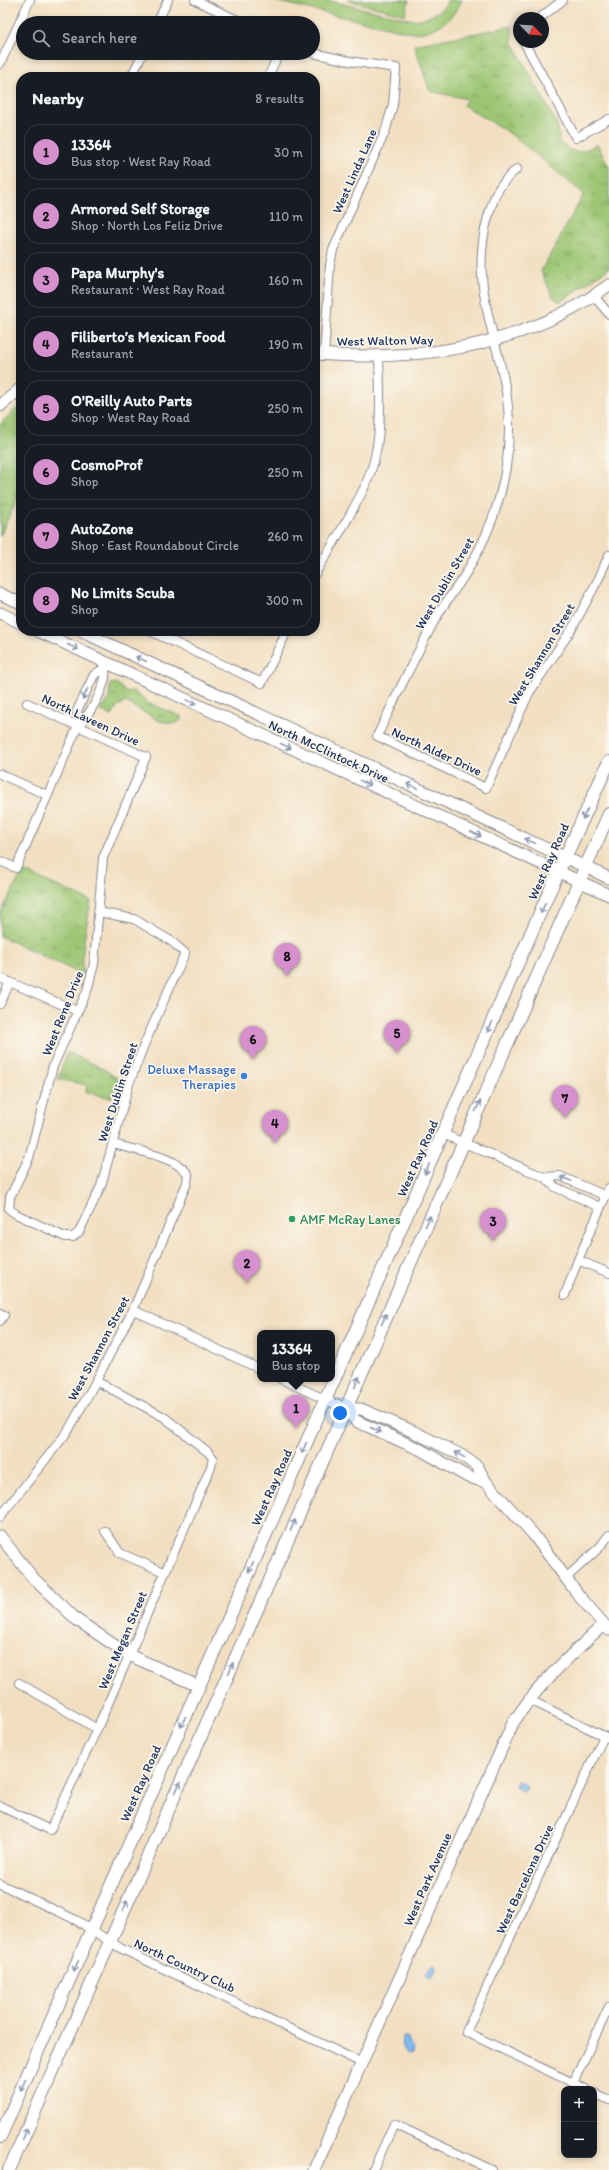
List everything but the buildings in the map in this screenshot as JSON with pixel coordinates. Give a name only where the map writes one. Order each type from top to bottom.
[{"type":"main road","name":"West Ray Road","points":[[335,1380],[558,872],[609,762]]},
{"type":"main road","points":[[9,2170],[110,1941],[341,1407],[463,1142],[609,814]]},
{"type":"main road","name":"West Ray Road","points":[[0,2136],[334,1382]]},
{"type":"street","points":[[22,16],[30,0]]},
{"type":"street","points":[[160,16],[168,0]]},
{"type":"street","points":[[195,0],[229,16]]},
{"type":"street","points":[[548,12],[563,0]]},
{"type":"street","points":[[0,64],[16,30]]},
{"type":"street","points":[[527,48],[576,138],[609,119]]},
{"type":"street","name":"West Linda Lane","points":[[320,55],[396,68],[393,105],[385,132],[333,250],[320,347]]},
{"type":"street","points":[[134,72],[140,60]]},
{"type":"street","points":[[270,72],[276,60]]},
{"type":"street","name":"West Dublin Street","points":[[377,736],[436,619],[470,566],[492,522],[504,480],[509,432],[507,395],[485,307],[480,266],[484,231],[493,199],[502,182],[517,168]]},
{"type":"street","name":"West Walton Way","points":[[320,355],[379,356],[439,352],[494,341],[531,328],[594,296],[609,285]]},
{"type":"street","points":[[594,296],[609,314]]},
{"type":"street","points":[[320,565],[366,485],[378,444],[380,410],[379,356]]},
{"type":"street","points":[[0,406],[16,392]]},
{"type":"street","name":"West Shannon Street","points":[[486,788],[529,693],[572,627],[599,578],[609,555]]},
{"type":"street","points":[[0,594],[16,601]]},
{"type":"street","points":[[0,614],[16,621]]},
{"type":"street","name":"North McClintock Drive","points":[[48,636],[105,665],[609,895]]},
{"type":"street","name":"North McClintock Drive","points":[[92,636],[609,878]]},
{"type":"street","points":[[162,636],[262,683],[285,636]]},
{"type":"street","points":[[78,726],[77,711],[94,675],[105,665]]},
{"type":"street","points":[[0,860],[16,868],[78,726],[88,715],[102,686],[105,679],[105,665]]},
{"type":"street","name":"North Laveen Drive","points":[[27,703],[146,757]]},
{"type":"street","name":"North Alder Drive","points":[[377,736],[486,788]]},
{"type":"street","name":"West Rene Drive","points":[[73,1237],[65,1237],[16,1214],[10,1209],[10,1197],[29,1158],[53,1066],[87,991],[94,964],[103,858],[146,757]]},
{"type":"street","points":[[0,774],[47,795]]},
{"type":"street","name":"West Dublin Street","points":[[73,1237],[79,1232],[101,1186],[129,1084],[144,1044],[185,953],[171,941],[134,919],[98,912]]},
{"type":"street","points":[[0,978],[78,1011]]},
{"type":"street","points":[[0,1004],[10,982]]},
{"type":"street","points":[[443,1134],[544,1177],[555,1187],[600,1207]]},
{"type":"street","name":"West Shannon Street","points":[[0,1517],[68,1431],[133,1310],[188,1183],[188,1174],[183,1166],[166,1159],[113,1144]]},
{"type":"street","points":[[544,1177],[560,1176],[607,1192],[565,1295]]},
{"type":"street","points":[[578,1260],[609,1273]]},
{"type":"street","points":[[133,1310],[257,1368]]},
{"type":"street","name":"West Megan Street","points":[[0,1806],[50,1830],[97,1729],[164,1572],[211,1467],[213,1458],[208,1452],[164,1417],[96,1381]]},
{"type":"street","points":[[287,1382],[341,1407],[356,1421],[421,1450],[468,1477],[486,1482],[533,1534],[566,1578],[606,1627]]},
{"type":"street","points":[[104,1531],[120,1553],[164,1572]]},
{"type":"street","points":[[566,1578],[600,1547],[609,1535]]},
{"type":"street","points":[[0,1536],[33,1578],[77,1620],[129,1655],[198,1686]]},
{"type":"street","name":"West Park Avenue","points":[[314,2170],[501,1747],[528,1699],[542,1683],[606,1627]]},
{"type":"street","points":[[19,1682],[97,1729]]},
{"type":"street","points":[[528,1699],[607,1737]]},
{"type":"street","name":"West Barcelona Drive","points":[[573,2083],[466,2032],[607,1737]]},
{"type":"street","name":"North Country Club","points":[[0,1884],[76,1920],[110,1941],[362,2063]]},
{"type":"street","points":[[580,2086],[573,2083],[609,2007]]},
{"type":"street","points":[[597,2094],[609,2100]]},
{"type":"street","points":[[372,2170],[394,2124],[492,2170]]},
{"type":"green space","points":[[270,0],[326,0],[413,20],[424,18],[438,12],[448,0],[462,0],[453,14],[442,24],[436,28],[413,33]]},
{"type":"green space","points":[[347,0],[409,0],[405,15]]},
{"type":"green space","points":[[512,26],[513,48],[516,48],[558,126],[559,141],[568,149],[577,152],[586,150],[597,144],[609,167],[609,268],[560,302],[553,297],[541,271],[584,194],[508,132],[463,105],[467,99],[430,91],[414,45]]},
{"type":"green space","points":[[16,409],[16,502],[0,536],[0,424]]},
{"type":"green space","points":[[117,683],[125,692],[133,691],[148,703],[181,716],[181,720],[175,724],[159,721],[126,702],[118,706],[112,716],[100,710],[107,702],[110,684]]},
{"type":"green space","points":[[23,871],[91,901],[82,956],[83,975],[0,936],[0,914]]},
{"type":"green space","points":[[67,1052],[102,1068],[118,1079],[111,1098],[86,1092],[87,1085],[58,1079]]},
{"type":"water","points":[[517,1781],[526,1785],[527,1789],[522,1791],[515,1786]]},
{"type":"water","points":[[436,1964],[437,1968],[432,1977],[428,1977],[426,1974],[431,1965]]},
{"type":"water","points":[[402,2037],[407,2037],[413,2049],[412,2053],[408,2054],[404,2051]]},
{"type":"place","name":"No Limits Scuba","points":[[287,976]]},
{"type":"place","name":"O'Reilly Auto Parts","points":[[397,1053]]},
{"type":"place","name":"CosmoProf","points":[[253,1059]]},
{"type":"place","name":"Deluxe Massage Therapies","points":[[244,1076]]},
{"type":"place","name":"AutoZone","points":[[565,1118]]},
{"type":"place","name":"Filiberto’s Mexican Food","points":[[275,1143]]},
{"type":"place","name":"AMF McRay Lanes","points":[[292,1219]]},
{"type":"place","name":"Papa Murphy's","points":[[493,1241]]},
{"type":"place","name":"Armored Self Storage","points":[[247,1283]]},
{"type":"place","name":"13364","points":[[296,1428]]}]
